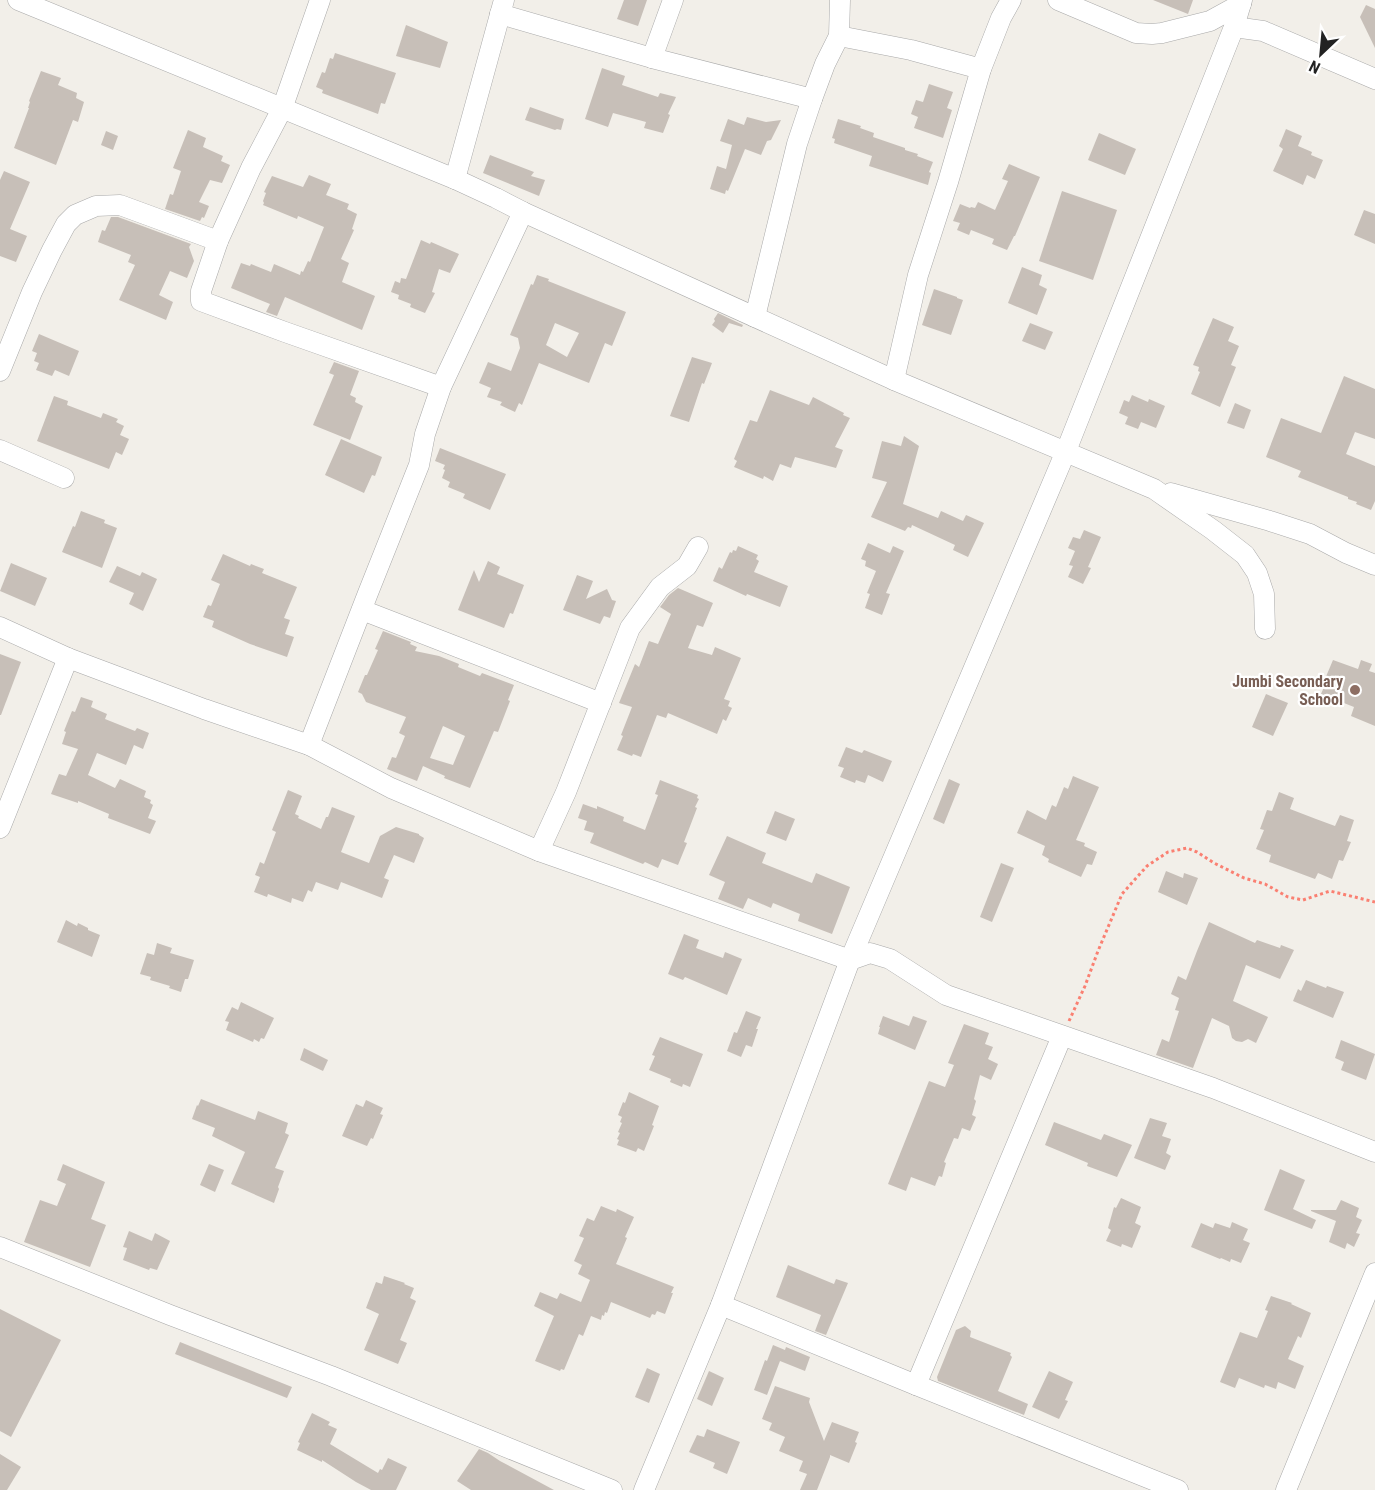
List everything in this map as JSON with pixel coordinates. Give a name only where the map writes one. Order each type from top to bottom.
[{"type":"street","points":[[18,0],[455,179],[894,380],[1154,489],[1310,534],[1375,565]]},
{"type":"street","points":[[320,0],[282,109],[219,241],[201,291],[201,301],[441,387]]},
{"type":"street","points":[[652,58],[673,0]]},
{"type":"street","points":[[755,317],[797,144],[825,64],[839,36],[840,0]]},
{"type":"street","points":[[894,380],[918,275],[981,69],[1001,18],[1011,0]]},
{"type":"street","points":[[1058,0],[1136,33],[1152,34],[1210,21],[1242,2]]},
{"type":"street","points":[[644,1490],[721,1305],[850,960],[1066,451],[1242,2]]},
{"type":"street","points":[[455,179],[502,7],[652,58],[812,99]]},
{"type":"street","points":[[1234,27],[1263,32],[1375,79]]},
{"type":"street","points":[[839,36],[911,50],[981,69]]},
{"type":"street","points":[[0,371],[32,291],[66,224],[75,215],[96,206],[120,205],[219,241]]},
{"type":"street","points":[[309,746],[419,465],[425,434],[441,387],[523,212]]},
{"type":"street","points":[[0,450],[64,478]]},
{"type":"street","points":[[1154,489],[1245,555],[1257,573],[1264,594],[1265,628]]},
{"type":"street","points":[[539,851],[566,792],[630,628],[660,587],[687,566],[698,547]]},
{"type":"street","points":[[362,610],[601,703]]},
{"type":"street","points":[[0,627],[68,658],[309,746],[391,788],[539,851],[850,960],[870,953],[890,959],[945,996],[1213,1088],[1375,1152]]},
{"type":"street","points":[[0,828],[68,658]]},
{"type":"street","points":[[916,1385],[1062,1036]]},
{"type":"street","points":[[0,1247],[331,1376],[612,1490]]},
{"type":"street","points":[[1286,1490],[1375,1273]]},
{"type":"street","points":[[721,1305],[1178,1490]]},
{"type":"path","points":[[1062,1036],[1122,894],[1147,866],[1168,852],[1186,848],[1197,852],[1244,878],[1264,884],[1288,897],[1303,900],[1330,891],[1375,902]]},
{"type":"building","points":[[624,0],[647,0],[638,26],[617,19]]},
{"type":"building","points":[[1153,0],[1193,0],[1188,14]]},
{"type":"building","points":[[1366,5],[1375,9],[1375,48],[1360,17]]},
{"type":"building","points":[[406,25],[448,42],[440,68],[396,56]]},
{"type":"building","points":[[335,53],[396,73],[385,104],[381,103],[378,114],[322,93],[323,90],[316,87],[322,72],[325,73],[330,58],[333,59]]},
{"type":"building","points":[[602,68],[625,76],[622,85],[658,97],[660,93],[676,97],[663,133],[644,128],[646,122],[613,113],[608,127],[585,119]]},
{"type":"building","points":[[41,71],[61,78],[58,85],[77,93],[76,98],[84,102],[78,122],[73,120],[56,165],[14,148]]},
{"type":"building","points":[[929,84],[953,92],[947,108],[952,110],[943,138],[914,128],[918,117],[911,114],[916,100],[923,102]]},
{"type":"building","points":[[530,107],[564,119],[561,130],[525,120]]},
{"type":"building","points":[[747,117],[766,122],[781,120],[761,155],[745,149],[725,194],[710,189],[717,166],[726,169],[732,145],[720,141],[728,119],[744,125]]},
{"type":"building","points":[[838,119],[861,126],[860,128],[874,133],[873,137],[905,148],[933,162],[928,185],[869,166],[872,156],[834,143],[835,139],[832,138]]},
{"type":"building","points":[[1286,129],[1302,136],[1298,146],[1323,160],[1315,179],[1307,175],[1303,185],[1273,171],[1283,149],[1279,146]]},
{"type":"building","points":[[188,130],[206,138],[203,147],[223,156],[221,161],[230,165],[222,183],[210,180],[199,202],[209,206],[204,218],[202,217],[200,221],[165,209],[170,194],[173,195],[181,171],[173,168]]},
{"type":"building","points":[[106,131],[118,136],[113,150],[101,145]]},
{"type":"building","points":[[1099,133],[1136,149],[1125,175],[1088,160]]},
{"type":"building","points":[[490,155],[534,172],[531,176],[545,180],[539,196],[483,173]]},
{"type":"building","points":[[1009,164],[1040,177],[1007,250],[992,244],[994,239],[971,230],[969,235],[957,230],[960,223],[953,221],[960,204],[975,208],[978,202],[995,210],[1008,181],[1002,179]]},
{"type":"building","points":[[4,171],[30,182],[10,229],[27,236],[16,262],[0,256],[0,180]]},
{"type":"building","points":[[309,175],[331,184],[326,195],[349,204],[347,209],[357,214],[352,229],[354,230],[341,259],[349,263],[342,282],[375,296],[362,330],[285,297],[277,316],[266,312],[270,304],[231,288],[241,263],[250,266],[251,264],[271,272],[274,264],[300,275],[308,261],[310,262],[324,227],[263,205],[266,193],[264,192],[272,176],[303,187]]},
{"type":"building","points":[[1062,191],[1117,210],[1093,280],[1039,261]]},
{"type":"building","points":[[1364,210],[1375,214],[1375,244],[1354,235]]},
{"type":"building","points":[[111,217],[118,217],[191,244],[189,247],[194,261],[187,278],[170,271],[159,295],[173,302],[166,320],[119,300],[135,265],[128,262],[131,255],[98,242],[102,230],[105,231]]},
{"type":"building","points":[[421,240],[459,254],[450,273],[439,269],[432,292],[435,293],[425,313],[410,307],[411,304],[398,299],[399,295],[391,292],[395,281],[400,283],[401,278],[406,279]]},
{"type":"building","points":[[1022,267],[1042,275],[1039,285],[1047,289],[1037,315],[1008,303]]},
{"type":"building","points":[[537,275],[626,312],[612,346],[605,343],[589,383],[539,363],[522,405],[519,403],[515,412],[500,405],[502,402],[487,397],[491,388],[479,383],[488,362],[511,371],[520,348],[518,338],[510,335],[531,284],[533,285]],"holes":[[[555,323],[579,333],[567,357],[546,345]]]},
{"type":"building","points":[[934,289],[963,300],[951,335],[922,325]]},
{"type":"building","points":[[718,313],[743,325],[742,327],[729,323],[723,333],[712,325]]},
{"type":"building","points":[[1213,318],[1234,327],[1228,341],[1239,346],[1231,365],[1236,367],[1220,407],[1191,394],[1200,372],[1199,367],[1193,365]]},
{"type":"building","points":[[1030,323],[1053,332],[1045,350],[1022,341]]},
{"type":"building","points":[[39,334],[79,351],[69,376],[55,370],[52,376],[36,370],[39,363],[34,361],[37,353],[32,351]]},
{"type":"building","points":[[692,357],[712,363],[704,384],[702,383],[689,422],[670,416]]},
{"type":"building","points":[[334,362],[359,371],[350,395],[356,398],[355,402],[363,406],[350,440],[313,425],[334,375],[329,373]]},
{"type":"building","points":[[1344,376],[1375,389],[1375,439],[1355,432],[1346,454],[1375,466],[1375,501],[1371,510],[1356,504],[1357,502],[1348,497],[1298,477],[1301,471],[1266,457],[1281,418],[1321,433]]},
{"type":"building","points":[[770,390],[809,405],[813,397],[850,418],[835,447],[843,450],[836,468],[795,457],[791,468],[780,464],[773,481],[734,467],[737,461],[734,459],[750,420],[757,422]]},
{"type":"building","points":[[1132,395],[1165,406],[1156,428],[1141,422],[1138,429],[1125,424],[1128,417],[1119,413],[1124,400],[1129,402]]},
{"type":"building","points":[[54,396],[68,401],[67,405],[101,418],[103,413],[118,419],[116,422],[124,426],[120,435],[129,439],[122,455],[116,452],[109,469],[37,441]]},
{"type":"building","points":[[1235,403],[1251,410],[1244,429],[1227,423]]},
{"type":"building","points":[[904,436],[919,446],[903,504],[938,518],[941,511],[963,521],[966,515],[984,523],[968,557],[953,550],[955,545],[912,525],[905,531],[871,517],[887,482],[872,478],[882,441],[901,446]]},
{"type":"building","points":[[341,439],[382,457],[375,476],[372,475],[364,493],[325,475]]},
{"type":"building","points":[[440,448],[506,474],[490,510],[463,498],[465,494],[448,487],[450,482],[442,478],[445,465],[435,461]]},
{"type":"building","points":[[81,511],[105,520],[104,523],[117,528],[102,568],[62,552]]},
{"type":"building","points":[[1084,530],[1101,537],[1083,584],[1068,577],[1073,566],[1069,565],[1075,551],[1068,548],[1073,537],[1080,539]]},
{"type":"building","points":[[868,543],[890,553],[893,546],[904,551],[886,593],[890,594],[882,615],[865,608],[870,594],[867,593],[876,571],[865,566],[866,561],[861,559]]},
{"type":"building","points":[[738,546],[758,555],[756,559],[759,561],[754,572],[788,586],[780,607],[747,594],[746,596],[713,581],[719,567],[722,569],[730,552],[736,551]]},
{"type":"building","points":[[223,554],[250,566],[251,564],[264,569],[262,573],[297,587],[284,618],[290,620],[285,634],[294,637],[287,657],[212,627],[214,621],[203,617],[208,605],[211,606],[220,584],[211,580]]},
{"type":"building","points":[[488,561],[500,567],[497,574],[524,585],[513,614],[510,613],[504,628],[458,610],[474,570],[479,582]]},
{"type":"building","points":[[11,563],[47,578],[35,606],[0,591]]},
{"type":"building","points":[[117,566],[140,576],[142,572],[157,579],[143,611],[129,604],[134,593],[109,582]]},
{"type":"building","points":[[577,575],[593,581],[586,599],[607,589],[612,600],[616,601],[610,618],[604,616],[600,624],[563,610]]},
{"type":"building","points":[[678,588],[713,603],[703,627],[697,625],[688,648],[712,655],[715,647],[741,658],[724,699],[730,701],[728,706],[732,708],[726,721],[723,719],[717,734],[668,713],[666,718],[657,715],[641,757],[633,754],[632,756],[617,750],[632,707],[619,703],[635,664],[639,667],[649,641],[658,644],[671,614],[660,607]]},
{"type":"building","points":[[383,631],[411,642],[410,644],[417,647],[415,651],[439,656],[480,676],[482,673],[514,685],[498,732],[494,731],[470,788],[444,778],[445,776],[423,766],[417,781],[387,769],[392,757],[396,758],[405,736],[399,733],[406,717],[366,702],[362,694],[358,692],[378,650],[375,649]],"holes":[[[443,726],[465,736],[453,765],[430,758]]]},
{"type":"building","points":[[0,654],[21,662],[1,715],[0,715]]},
{"type":"building","points":[[1333,660],[1358,669],[1361,660],[1372,664],[1369,671],[1375,673],[1375,726],[1351,716],[1354,707],[1321,694]]},
{"type":"building","points":[[1266,694],[1288,703],[1273,736],[1252,727]]},
{"type":"building","points":[[81,697],[93,701],[91,707],[107,714],[105,719],[135,731],[137,728],[149,733],[143,749],[134,745],[126,765],[97,753],[88,775],[115,788],[120,779],[146,791],[144,797],[151,800],[150,803],[153,805],[148,818],[156,821],[150,834],[108,818],[109,814],[78,801],[78,803],[51,794],[59,774],[66,776],[78,749],[62,744],[66,732],[64,731],[72,711],[75,712]]},
{"type":"building","points":[[846,747],[862,753],[864,750],[892,761],[883,782],[868,775],[865,783],[856,780],[855,783],[840,777],[844,768],[838,766]]},
{"type":"building","points":[[1073,776],[1099,787],[1076,840],[1085,843],[1084,846],[1097,852],[1092,865],[1087,864],[1081,877],[1048,862],[1049,859],[1042,855],[1045,846],[1017,833],[1027,810],[1046,820],[1052,805],[1056,807],[1064,787],[1068,789]]},
{"type":"building","points":[[949,779],[960,784],[944,824],[933,819]]},
{"type":"building","points":[[660,780],[698,795],[699,799],[684,842],[687,843],[678,865],[662,859],[658,868],[590,843],[594,833],[584,830],[587,821],[578,818],[583,804],[597,809],[597,806],[624,817],[623,821],[645,830],[658,795],[655,794]]},
{"type":"building","points":[[288,790],[302,796],[295,814],[299,816],[298,818],[321,829],[332,807],[355,816],[341,852],[369,863],[380,836],[396,827],[419,834],[424,838],[414,863],[394,855],[384,878],[389,880],[382,898],[341,882],[338,890],[316,882],[312,892],[308,890],[303,902],[292,898],[291,903],[268,894],[267,897],[254,892],[260,877],[255,875],[260,862],[264,864],[276,832],[272,830]]},
{"type":"building","points":[[1279,792],[1294,798],[1290,809],[1316,819],[1335,826],[1340,815],[1354,820],[1347,841],[1351,842],[1343,861],[1339,860],[1332,879],[1318,873],[1315,879],[1269,862],[1271,855],[1256,849],[1264,830],[1260,829],[1267,810],[1272,811]]},
{"type":"building","points":[[775,811],[795,819],[786,841],[766,833]]},
{"type":"building","points":[[727,836],[766,853],[762,863],[812,883],[816,873],[850,887],[832,934],[798,921],[800,914],[773,903],[771,908],[748,898],[743,909],[718,899],[725,882],[709,875]]},
{"type":"building","points":[[1001,863],[1014,868],[992,922],[980,917]]},
{"type":"building","points":[[1166,871],[1183,878],[1184,873],[1198,878],[1187,905],[1158,892]]},
{"type":"building","points":[[66,920],[77,926],[78,923],[100,935],[92,957],[57,942]]},
{"type":"building","points":[[1209,922],[1255,943],[1257,940],[1294,950],[1280,979],[1246,965],[1233,1001],[1268,1017],[1256,1043],[1248,1039],[1242,1042],[1236,1041],[1232,1038],[1229,1026],[1212,1018],[1193,1068],[1156,1055],[1162,1039],[1169,1042],[1179,1011],[1175,1010],[1179,998],[1171,994],[1178,976],[1186,980]]},
{"type":"building","points":[[684,934],[699,940],[696,948],[723,958],[725,952],[742,959],[727,995],[685,977],[683,980],[668,974]]},
{"type":"building","points":[[157,943],[172,948],[170,953],[194,960],[181,992],[140,974],[147,953],[154,955]]},
{"type":"building","points":[[1306,980],[1344,992],[1333,1018],[1293,1001],[1298,989],[1301,991]]},
{"type":"building","points":[[241,1002],[274,1018],[264,1039],[261,1038],[259,1042],[254,1039],[253,1042],[226,1030],[229,1022],[225,1021],[232,1007],[238,1010]]},
{"type":"building","points":[[746,1011],[761,1017],[752,1047],[746,1045],[741,1057],[727,1051],[734,1032],[737,1033]]},
{"type":"building","points":[[883,1016],[909,1026],[913,1016],[927,1021],[915,1050],[878,1034]]},
{"type":"building","points":[[964,1024],[989,1033],[985,1044],[993,1047],[988,1059],[998,1064],[991,1080],[980,1075],[972,1115],[976,1117],[970,1131],[962,1128],[958,1139],[954,1138],[944,1162],[946,1163],[942,1177],[939,1176],[935,1186],[911,1177],[906,1191],[888,1184],[929,1081],[945,1087],[954,1065],[948,1063]]},
{"type":"building","points":[[660,1037],[703,1054],[690,1087],[683,1084],[682,1087],[670,1082],[671,1079],[649,1070],[655,1056],[652,1055]]},
{"type":"building","points":[[1341,1040],[1375,1054],[1366,1080],[1341,1070],[1344,1062],[1335,1058]]},
{"type":"building","points":[[304,1048],[328,1060],[323,1071],[300,1060]]},
{"type":"building","points":[[629,1092],[659,1106],[644,1151],[638,1148],[636,1152],[617,1145],[620,1133],[618,1132],[622,1123],[620,1122],[622,1117],[618,1115]]},
{"type":"building","points":[[201,1099],[255,1120],[258,1111],[288,1123],[285,1133],[289,1135],[275,1168],[284,1171],[274,1203],[231,1184],[245,1152],[212,1136],[215,1128],[192,1119]]},
{"type":"building","points":[[366,1100],[383,1108],[380,1114],[383,1115],[373,1139],[371,1138],[367,1146],[342,1136],[356,1104],[363,1107]]},
{"type":"building","points":[[1150,1118],[1167,1123],[1162,1136],[1171,1139],[1166,1153],[1171,1156],[1165,1170],[1134,1158]]},
{"type":"building","points":[[1054,1122],[1101,1140],[1104,1134],[1132,1145],[1117,1177],[1087,1166],[1088,1163],[1045,1145]]},
{"type":"building","points":[[63,1164],[105,1182],[91,1219],[106,1225],[90,1267],[24,1242],[40,1200],[57,1206],[66,1184],[57,1180]]},
{"type":"building","points":[[209,1164],[224,1170],[215,1192],[200,1185]]},
{"type":"building","points":[[1280,1169],[1305,1180],[1293,1209],[1316,1220],[1312,1229],[1264,1210]]},
{"type":"building","points":[[1121,1198],[1141,1207],[1135,1223],[1141,1226],[1132,1248],[1122,1244],[1121,1247],[1106,1241],[1111,1230],[1108,1228],[1114,1207],[1116,1208]]},
{"type":"building","points":[[1341,1200],[1359,1208],[1356,1217],[1362,1220],[1356,1233],[1360,1234],[1354,1247],[1347,1243],[1345,1249],[1329,1242],[1336,1221],[1311,1211],[1336,1210]]},
{"type":"building","points":[[601,1206],[616,1212],[617,1209],[634,1217],[616,1264],[674,1287],[671,1293],[673,1293],[665,1314],[657,1311],[650,1318],[611,1302],[607,1313],[602,1315],[601,1320],[591,1316],[583,1336],[579,1334],[564,1370],[560,1371],[535,1361],[554,1316],[534,1306],[540,1292],[557,1299],[560,1293],[581,1302],[590,1280],[578,1274],[582,1265],[574,1261],[584,1238],[579,1236],[587,1218],[594,1221]]},
{"type":"building","points":[[1232,1222],[1248,1229],[1243,1240],[1250,1243],[1241,1263],[1231,1259],[1230,1262],[1220,1259],[1191,1247],[1201,1223],[1213,1228],[1215,1223],[1230,1228]]},
{"type":"building","points":[[129,1231],[152,1241],[155,1233],[170,1241],[157,1270],[150,1268],[149,1270],[123,1260],[127,1248],[123,1247]]},
{"type":"building","points":[[788,1265],[834,1284],[836,1279],[848,1283],[826,1335],[815,1331],[821,1315],[776,1297]]},
{"type":"building","points":[[384,1276],[414,1288],[410,1298],[416,1301],[400,1340],[407,1343],[398,1364],[364,1350],[379,1314],[366,1308],[376,1282],[382,1284]]},
{"type":"building","points":[[1271,1296],[1311,1313],[1301,1338],[1298,1336],[1288,1359],[1304,1366],[1295,1389],[1278,1382],[1276,1389],[1265,1385],[1264,1388],[1239,1378],[1235,1388],[1220,1382],[1240,1332],[1257,1338],[1268,1311],[1265,1310]]},
{"type":"building","points":[[0,1309],[61,1340],[11,1437],[0,1431]]},
{"type":"building","points":[[965,1326],[971,1331],[970,1337],[1011,1353],[1012,1357],[998,1391],[1028,1404],[1024,1415],[938,1381],[937,1377],[956,1330]]},
{"type":"building","points":[[180,1342],[292,1387],[287,1398],[175,1354]]},
{"type":"building","points":[[773,1345],[785,1350],[786,1347],[810,1357],[805,1371],[780,1361],[767,1395],[754,1390]]},
{"type":"building","points":[[647,1368],[660,1374],[649,1403],[635,1397]]},
{"type":"building","points":[[709,1371],[724,1378],[712,1406],[697,1399]]},
{"type":"building","points":[[1049,1371],[1073,1382],[1065,1400],[1068,1401],[1059,1419],[1032,1407]]},
{"type":"building","points":[[775,1386],[810,1398],[809,1402],[824,1441],[832,1422],[859,1432],[849,1463],[830,1455],[817,1490],[800,1490],[807,1474],[799,1471],[803,1461],[779,1451],[785,1437],[769,1430],[772,1423],[762,1419]]},
{"type":"building","points":[[312,1413],[330,1422],[328,1425],[337,1429],[330,1444],[378,1473],[388,1458],[407,1467],[396,1490],[371,1490],[322,1460],[322,1462],[297,1450],[300,1443],[298,1442]]},
{"type":"building","points":[[707,1429],[740,1442],[727,1474],[713,1468],[715,1463],[689,1452],[697,1435],[704,1437]]},
{"type":"building","points":[[479,1449],[554,1490],[471,1490],[457,1481]]},
{"type":"building","points":[[0,1454],[21,1467],[7,1490],[0,1490]]},
{"type":"place","name":"Jumbi Secondary School","points":[[1355,690]]}]
